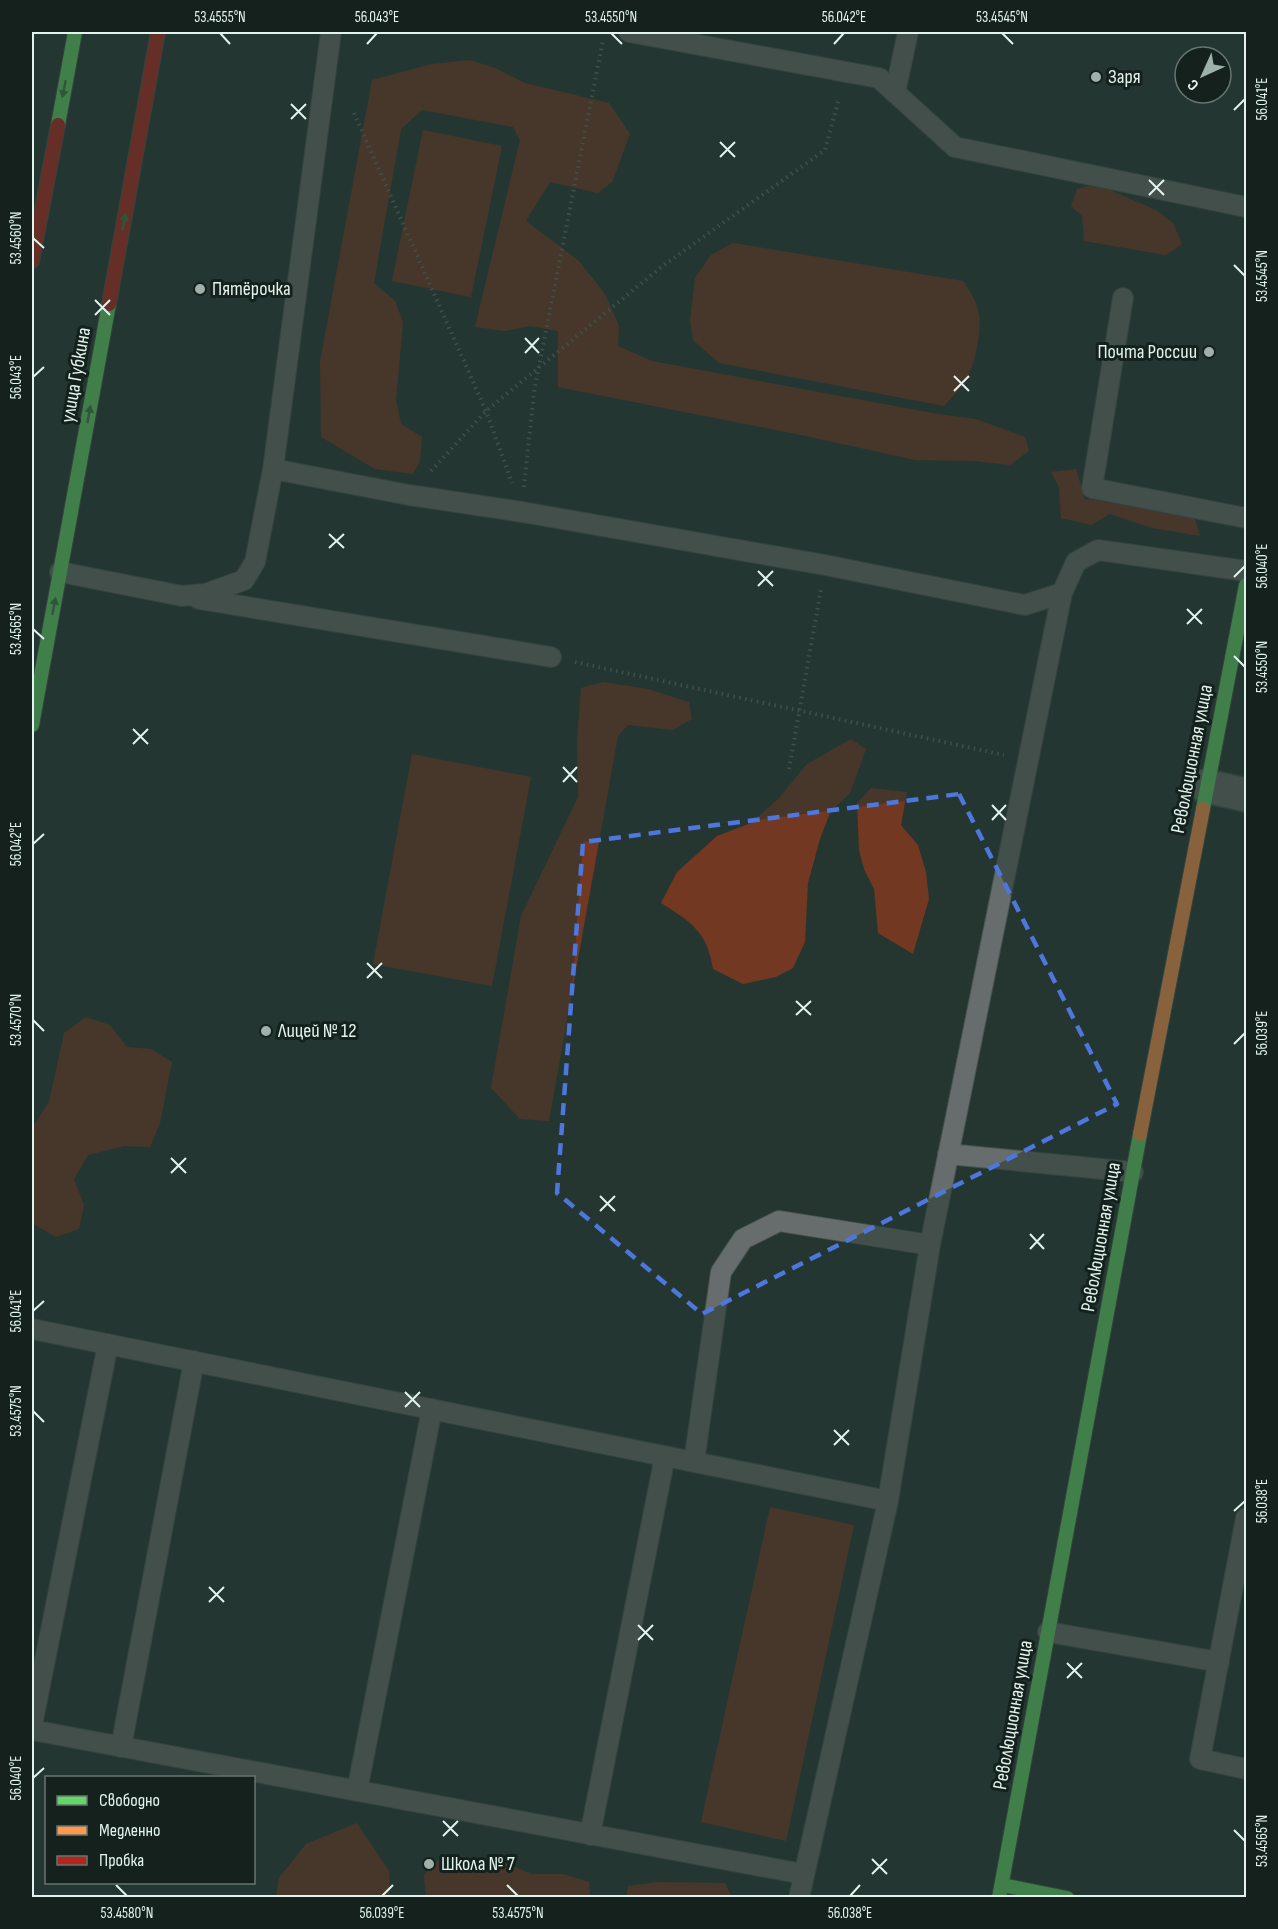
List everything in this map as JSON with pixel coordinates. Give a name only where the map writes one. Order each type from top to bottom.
[{"type":"street","points":[[32,261],[75,32]]},
{"type":"street","name":"улица Губкина","points":[[32,725],[158,32]]},
{"type":"street","name":"Революционная улица","points":[[1001,1891],[1133,1172],[1246,585]]},
{"type":"street","points":[[1206,786],[1246,795]]},
{"type":"street","points":[[1001,1891],[1067,1898]]},
{"type":"lane","points":[[182,596],[205,594],[244,580],[255,562],[273,469],[331,32]]},
{"type":"lane","points":[[629,32],[879,78],[955,147],[1246,207]]},
{"type":"lane","points":[[895,93],[908,32]]},
{"type":"lane","points":[[1123,298],[1092,488],[1246,518]]},
{"type":"lane","points":[[273,469],[410,495],[522,512],[825,565],[1025,605],[1062,593]]},
{"type":"lane","points":[[799,1898],[888,1501],[930,1245],[1062,593],[1076,562],[1098,550],[1246,571]]},
{"type":"lane","points":[[60,572],[182,596],[551,657]]},
{"type":"lane","points":[[948,1154],[1133,1172]]},
{"type":"lane","points":[[694,1462],[721,1272],[743,1239],[779,1221],[930,1245]]},
{"type":"lane","points":[[32,1329],[888,1501]]},
{"type":"lane","points":[[32,1725],[108,1344]]},
{"type":"lane","points":[[122,1747],[194,1361]]},
{"type":"lane","points":[[357,1791],[432,1409]]},
{"type":"lane","points":[[590,1834],[665,1456]]},
{"type":"lane","points":[[1246,1518],[1200,1759],[1246,1769]]},
{"type":"lane","points":[[1048,1632],[1219,1662]]},
{"type":"lane","points":[[32,1730],[803,1874]]},
{"type":"path","points":[[522,512],[534,392],[605,32]]},
{"type":"path","points":[[410,495],[486,411],[660,268],[825,150],[847,72]]},
{"type":"path","points":[[354,113],[486,411],[522,512]]},
{"type":"path","points":[[789,769],[825,565]]},
{"type":"path","points":[[551,657],[1028,760]]},
{"type":"highlighted area","points":[[959,794],[1117,1104],[702,1314],[557,1193],[583,842]]},
{"type":"shaded area","points":[[470,60],[495,68],[525,83],[609,103],[630,134],[612,182],[598,193],[550,182],[526,221],[579,261],[605,294],[619,326],[618,346],[652,361],[976,419],[1025,437],[1029,451],[1010,465],[974,461],[915,460],[558,387],[558,331],[530,326],[505,331],[475,327],[520,140],[513,127],[422,110],[401,129],[374,283],[395,301],[403,322],[396,400],[401,424],[422,437],[420,461],[413,474],[375,469],[321,437],[320,362],[372,80],[432,64]]},
{"type":"shaded area","points":[[423,130],[502,146],[471,297],[392,281]]},
{"type":"shaded area","points":[[1096,184],[1156,210],[1173,223],[1182,244],[1166,255],[1084,241],[1082,216],[1071,206],[1077,189]]},
{"type":"shaded area","points":[[733,243],[963,281],[976,303],[980,324],[976,353],[967,377],[944,406],[719,363],[693,340],[690,320],[695,278],[711,255]]},
{"type":"shaded area","points":[[1076,469],[1085,499],[1194,516],[1200,536],[1152,528],[1110,514],[1091,525],[1061,518],[1059,487],[1051,472]]},
{"type":"shaded area","points":[[603,682],[648,689],[689,702],[692,719],[673,730],[628,725],[618,736],[549,1121],[520,1119],[491,1088],[521,916],[578,797],[577,740],[581,688]]},
{"type":"shaded area","points":[[851,739],[866,749],[850,793],[830,813],[820,839],[808,883],[805,942],[793,968],[776,977],[743,984],[713,969],[707,945],[702,936],[689,922],[661,903],[677,872],[717,836],[751,823],[779,798],[807,764]]},
{"type":"shaded area","points":[[412,754],[531,777],[492,986],[373,964]]},
{"type":"shaded area","points":[[871,788],[907,792],[901,825],[918,845],[926,872],[929,899],[913,954],[878,933],[874,889],[864,869],[859,850],[857,803]]},
{"type":"shaded area","points":[[86,1017],[110,1025],[127,1047],[151,1049],[172,1062],[160,1123],[150,1147],[124,1146],[88,1155],[74,1179],[84,1205],[79,1229],[56,1237],[32,1223],[32,1128],[49,1102],[64,1033]]},
{"type":"shaded area","points":[[770,1507],[854,1525],[786,1841],[701,1822]]},
{"type":"shaded area","points":[[357,1823],[389,1871],[390,1897],[276,1897],[279,1878],[306,1844]]},
{"type":"shaded area","points":[[444,1854],[502,1862],[532,1874],[563,1874],[589,1882],[590,1897],[426,1897],[424,1875]]},
{"type":"shaded area","points":[[657,1882],[725,1883],[732,1897],[626,1897],[628,1886]]},
{"type":"traffic: fast","points":[[58,125],[75,32]]},
{"type":"traffic: fast","points":[[32,725],[109,304]]},
{"type":"traffic: fast","points":[[1203,809],[1246,585]]},
{"type":"traffic: fast","points":[[999,1898],[1140,1134]]},
{"type":"traffic: fast","points":[[1002,1885],[1067,1898]]},
{"type":"traffic: slow","points":[[1140,1134],[1203,809]]},
{"type":"traffic: jam","points":[[109,304],[158,32]]},
{"type":"traffic: jam","points":[[32,261],[58,125]]},
{"type":"place","name":"Заря","points":[[1096,77]]},
{"type":"place","name":"Пятёрочка","points":[[200,289]]},
{"type":"place","name":"Почта России","points":[[1209,352]]},
{"type":"place","name":"Лицей № 12","points":[[266,1031]]},
{"type":"place","name":"Школа № 7","points":[[429,1864]]}]
